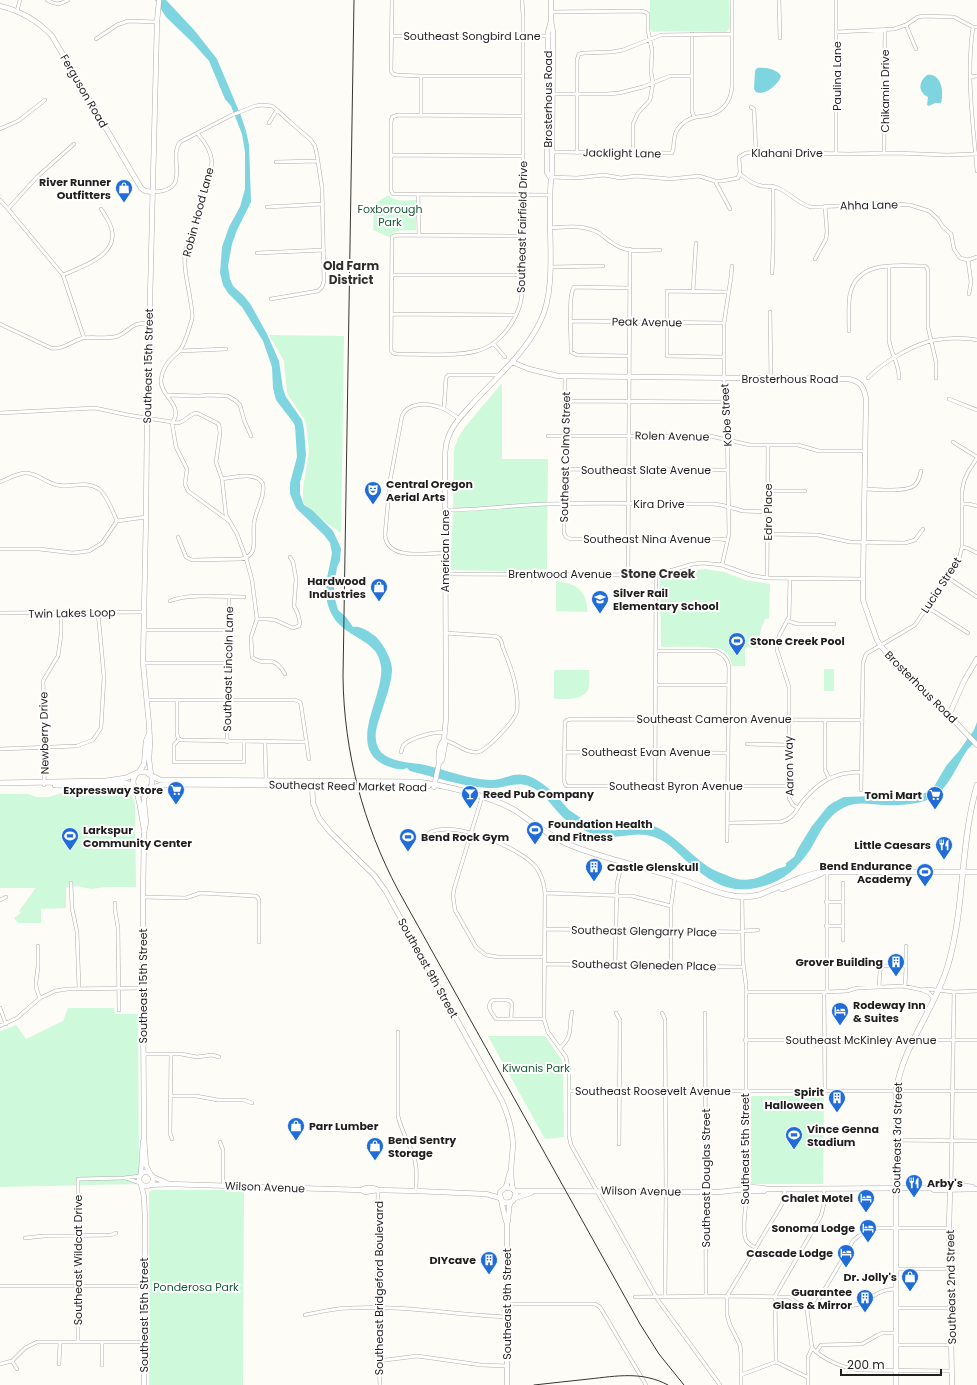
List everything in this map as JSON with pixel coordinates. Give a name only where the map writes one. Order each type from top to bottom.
[{"type":"main road","name":"Southeast Reed Market Road","points":[[0,785],[106,781],[126,778],[138,773],[146,772],[160,780],[266,781],[312,784]]},
{"type":"main road","name":"Southeast 15th Street","points":[[135,788],[133,779],[138,773]]},
{"type":"main road","name":"Southeast 15th Street","points":[[149,790],[152,784],[152,776]]},
{"type":"main road","name":"Southeast Reed Market Road","points":[[44,784],[98,786],[126,783],[144,792],[160,786],[171,784],[418,782],[435,784],[481,799],[499,803],[515,811],[569,845],[622,863],[742,898],[759,894],[820,872],[977,872]]},
{"type":"main road","name":"Southeast 3rd Street","points":[[896,1385],[896,1091],[901,1065],[934,999],[948,966],[952,952],[969,820],[977,785]]},
{"type":"street","points":[[17,11],[20,0]]},
{"type":"street","points":[[47,0],[54,5],[58,5],[68,0]]},
{"type":"street","name":"Southeast 15th Street","points":[[152,776],[149,759],[150,743],[143,663],[152,192],[159,0]]},
{"type":"street","points":[[392,0],[391,71],[393,74],[397,76],[523,76]]},
{"type":"street","name":"Southeast Fairfield Drive","points":[[392,314],[391,350],[393,353],[463,353],[478,350],[493,343],[503,335],[511,324],[519,308],[522,295],[523,275],[522,0]]},
{"type":"street","name":"Brosterhous Road","points":[[551,0],[552,24],[548,172],[550,177],[550,267],[548,298],[544,314],[531,339],[512,362],[519,366],[539,372],[565,377],[848,379],[857,381],[861,384],[864,388],[866,398],[863,600],[877,640],[881,646],[895,663],[977,744]]},
{"type":"street","name":"Jacklight Lane","points":[[552,152],[672,154],[674,135],[682,124],[694,117],[712,115],[718,112],[728,103],[730,99],[732,86],[732,0]]},
{"type":"street","points":[[779,0],[780,38]]},
{"type":"street","name":"Paulina Lane","points":[[836,0],[836,153]]},
{"type":"street","name":"Ferguson Road","points":[[0,6],[17,11],[36,21],[52,36],[141,188],[145,192],[152,192]]},
{"type":"street","points":[[551,12],[646,12],[648,14],[649,39],[652,50],[651,72],[653,83],[650,100],[638,113],[633,124],[633,153]]},
{"type":"street","points":[[837,32],[894,29],[906,25],[918,17],[924,16],[954,17],[975,27],[970,76],[971,111],[977,171]]},
{"type":"street","points":[[96,39],[117,25],[128,21],[157,22]]},
{"type":"street","points":[[906,25],[916,49]]},
{"type":"street","name":"Chikamin Drive","points":[[884,152],[885,30]]},
{"type":"street","points":[[577,152],[577,60],[579,54],[623,50],[655,36],[668,34],[732,34]]},
{"type":"street","points":[[692,34],[692,111],[694,117]]},
{"type":"street","name":"Southeast Songbird Lane","points":[[392,36],[551,36]]},
{"type":"street","points":[[421,76],[421,115]]},
{"type":"street","points":[[550,94],[619,93],[653,83],[670,76],[692,76]]},
{"type":"street","points":[[970,76],[977,76]]},
{"type":"street","name":"Brosterhous Road","points":[[550,94],[552,152],[552,172],[550,177]]},
{"type":"street","points":[[0,129],[18,121],[45,100]]},
{"type":"street","points":[[152,192],[158,192],[168,188],[175,182],[178,172],[176,154],[177,146],[180,142],[233,115],[255,106],[272,106],[311,140],[315,146],[318,161],[323,204],[324,282],[318,291],[271,299]]},
{"type":"street","points":[[751,107],[754,109],[756,152]]},
{"type":"street","points":[[269,123],[277,110]]},
{"type":"street","points":[[523,116],[398,115],[392,117],[391,190],[393,194],[550,195]]},
{"type":"street","name":"Robin Hood Lane","points":[[198,134],[207,145],[211,156],[212,167],[201,201],[194,230],[186,246],[185,253],[185,271],[192,315],[184,344],[180,351],[172,357],[162,374],[161,387],[173,402],[175,410],[175,419],[172,423],[176,447],[187,469],[185,484],[186,488],[188,491],[229,520]]},
{"type":"street","points":[[8,209],[36,177],[74,144]]},
{"type":"street","name":"Klahani Drive","points":[[740,174],[739,157],[746,153],[756,152],[849,154],[884,152],[939,155],[976,154]]},
{"type":"street","points":[[391,155],[523,156]]},
{"type":"street","points":[[276,162],[318,161]]},
{"type":"street","points":[[550,177],[577,178],[604,175],[622,178],[636,176],[670,179],[699,176],[715,181],[735,179],[740,174]]},
{"type":"street","name":"Ahha Lane","points":[[740,174],[763,187],[773,186],[779,188],[805,206],[811,207],[890,203],[920,207],[935,216],[943,227],[951,234],[956,255],[960,258],[968,260]]},
{"type":"street","points":[[715,181],[730,209]]},
{"type":"street","points":[[772,273],[774,250],[772,239],[773,186]]},
{"type":"street","points":[[418,194],[419,236]]},
{"type":"street","points":[[0,200],[63,275],[84,338]]},
{"type":"street","points":[[267,208],[323,204]]},
{"type":"street","points":[[816,259],[826,239],[827,232],[825,206]]},
{"type":"street","points":[[63,275],[97,260],[102,256],[110,243],[112,237],[111,225],[101,209]]},
{"type":"street","points":[[549,228],[587,228],[597,232],[613,244],[626,250],[660,250]]},
{"type":"street","points":[[515,315],[392,314],[392,237],[396,235],[523,236]]},
{"type":"street","points":[[693,292],[696,243]]},
{"type":"street","points":[[257,253],[324,250]]},
{"type":"street","points":[[628,575],[630,250]]},
{"type":"street","points":[[969,294],[971,282],[968,260],[977,257]]},
{"type":"street","points":[[550,267],[603,266]]},
{"type":"street","name":"Kobe Street","points":[[722,565],[728,540],[728,440],[724,379],[724,323],[732,266]]},
{"type":"street","points":[[889,266],[889,340],[891,351],[899,369],[899,378]]},
{"type":"street","points":[[849,331],[851,292],[857,279],[868,270],[875,267],[925,266],[928,274],[928,327],[936,365],[936,378]]},
{"type":"street","points":[[392,275],[523,275]]},
{"type":"street","points":[[629,288],[574,287],[571,292],[570,321],[571,352],[574,354],[629,356]]},
{"type":"street","points":[[724,356],[667,356],[667,292],[728,292]]},
{"type":"street","points":[[770,312],[772,379]]},
{"type":"street","name":"Peak Avenue","points":[[570,321],[724,323]]},
{"type":"street","points":[[0,324],[58,349],[84,338],[119,336],[134,325],[149,323]]},
{"type":"street","points":[[868,378],[877,368],[925,343],[942,340],[977,340]]},
{"type":"street","points":[[493,343],[505,357]]},
{"type":"street","points":[[180,351],[226,350]]},
{"type":"street","name":"American Lane","points":[[435,784],[441,742],[444,740],[445,733],[444,553],[446,444],[450,432],[459,419],[512,362]]},
{"type":"street","points":[[444,409],[446,378],[448,375],[499,375]]},
{"type":"street","name":"Southeast Colma Street","points":[[565,377],[564,533],[566,537]]},
{"type":"street","points":[[167,395],[199,396],[209,394],[228,396],[240,405],[244,420],[251,436]]},
{"type":"street","points":[[949,399],[976,409],[977,404]]},
{"type":"street","points":[[565,402],[726,402]]},
{"type":"street","points":[[954,406],[956,402]]},
{"type":"street","points":[[444,553],[404,553],[396,552],[390,547],[385,535],[390,481],[403,412],[407,408],[411,406],[423,405],[438,406],[459,419]]},
{"type":"street","points":[[0,413],[95,408],[172,423],[183,422],[191,415],[197,413],[217,423],[219,425],[220,433],[216,462],[222,479],[226,514],[237,534],[252,580],[257,619],[251,637],[252,657],[261,662],[276,662],[285,674]]},
{"type":"street","name":"Rolen Avenue","points":[[548,436],[710,436],[742,444],[768,446],[798,445],[819,451],[865,451]]},
{"type":"street","points":[[953,442],[977,458]]},
{"type":"street","name":"Edro Place","points":[[767,578],[768,446]]},
{"type":"street","name":"Lucia Street","points":[[861,790],[863,663],[866,654],[912,628],[959,559],[962,547],[962,504],[964,481],[977,458]]},
{"type":"street","name":"Southeast Slate Avenue","points":[[565,469],[728,470]]},
{"type":"street","points":[[864,489],[904,490],[915,486],[922,471]]},
{"type":"street","points":[[0,482],[28,473],[59,486],[86,484],[95,487],[105,495],[117,521]]},
{"type":"street","points":[[222,479],[247,476],[258,478],[263,484],[264,493],[254,524],[253,549],[246,558]]},
{"type":"street","points":[[768,491],[805,491]]},
{"type":"street","name":"Kira Drive","points":[[445,510],[474,510],[548,504],[713,504],[743,511],[768,512]]},
{"type":"street","points":[[962,504],[977,506]]},
{"type":"street","points":[[0,549],[40,549],[73,554],[89,550],[102,543],[117,521],[146,517]]},
{"type":"street","points":[[768,534],[818,535],[850,542],[905,544],[915,540],[923,529]]},
{"type":"street","points":[[178,537],[188,560],[246,558]]},
{"type":"street","name":"Southeast Nina Avenue","points":[[566,537],[571,539],[728,540]]},
{"type":"street","points":[[962,547],[977,553]]},
{"type":"street","points":[[257,619],[275,620],[293,628],[299,626],[300,623],[298,614],[294,606],[296,579],[293,562],[290,557]]},
{"type":"street","name":"Brentwood Avenue","points":[[445,574],[656,575],[693,564],[703,563],[722,565],[750,575],[767,578],[863,579]]},
{"type":"street","points":[[655,786],[656,575]]},
{"type":"street","points":[[947,577],[977,597]]},
{"type":"street","points":[[790,579],[788,622],[798,624],[834,624]]},
{"type":"street","name":"Southeast Lincoln Lane","points":[[227,742],[229,597]]},
{"type":"street","points":[[170,601],[176,598],[244,597]]},
{"type":"street","points":[[927,607],[968,633]]},
{"type":"street","points":[[0,748],[77,746],[93,740],[101,728],[104,677],[98,612]]},
{"type":"street","name":"Twin Lakes Loop","points":[[0,613],[61,614],[144,612]]},
{"type":"street","name":"Newberry Drive","points":[[44,784],[44,681],[58,656],[61,635],[61,614]]},
{"type":"street","name":"Aaron Way","points":[[788,622],[779,636],[777,650],[789,687],[789,798],[793,805],[798,808]]},
{"type":"street","points":[[144,630],[228,630]]},
{"type":"street","points":[[444,740],[450,741],[467,750],[479,752],[508,727],[517,711],[516,694],[511,667],[500,639],[496,636],[445,633]]},
{"type":"street","points":[[656,651],[716,652],[723,655],[727,659],[729,668],[727,841]]},
{"type":"street","points":[[949,715],[964,681],[977,659]]},
{"type":"street","points":[[143,663],[228,663]]},
{"type":"street","points":[[656,685],[729,685]]},
{"type":"street","points":[[147,700],[295,700],[300,702],[301,705],[309,759]]},
{"type":"street","points":[[177,700],[177,734],[179,739]]},
{"type":"street","name":"Southeast Cameron Avenue","points":[[565,752],[565,724],[567,720],[572,719],[862,720]]},
{"type":"street","points":[[826,720],[825,770],[829,778]]},
{"type":"street","name":"Southeast 15th Street","points":[[138,773],[144,764],[146,741],[149,732]]},
{"type":"street","points":[[401,752],[404,745],[411,741],[436,733],[445,733]]},
{"type":"street","points":[[179,739],[186,741],[227,742],[306,742]]},
{"type":"street","points":[[179,739],[174,746],[174,762],[244,762],[244,742]]},
{"type":"street","points":[[265,742],[266,781]]},
{"type":"street","points":[[747,744],[788,744]]},
{"type":"street","name":"Southeast Evan Avenue","points":[[565,752],[728,753]]},
{"type":"street","name":"Southeast Byron Avenue","points":[[565,752],[565,784],[570,786],[788,786]]},
{"type":"street","points":[[727,823],[787,821],[792,818],[811,791],[819,784],[829,778],[844,773],[861,772]]},
{"type":"street","name":"Southeast 9th Street","points":[[312,784],[313,804],[319,818],[330,832],[368,868],[382,887],[508,1114],[513,1144],[510,1172],[503,1188],[501,1199],[506,1223],[507,1385]]},
{"type":"street","name":"Southeast 15th Street","points":[[135,788],[140,806],[144,834]]},
{"type":"street","name":"Southeast 15th Street","points":[[149,790],[144,798],[146,822],[144,834],[143,988],[144,1138],[146,1165],[151,1175]]},
{"type":"street","points":[[481,799],[453,896],[455,910],[476,946],[486,955],[545,957]]},
{"type":"street","points":[[429,833],[435,829],[459,830],[504,844],[534,865],[542,879],[545,893],[544,1019],[548,1032],[568,1061],[569,1140],[656,1296],[720,1385]]},
{"type":"street","points":[[615,965],[617,880],[622,863]]},
{"type":"street","points":[[825,873],[825,1091]]},
{"type":"street","points":[[670,966],[671,906],[675,878]]},
{"type":"street","points":[[72,883],[72,908],[78,932],[79,988]]},
{"type":"street","points":[[843,883],[843,940]]},
{"type":"street","points":[[143,897],[186,898],[200,893],[256,896],[259,900],[259,942]]},
{"type":"street","points":[[545,893],[632,896],[671,906]]},
{"type":"street","points":[[0,900],[6,897]]},
{"type":"street","name":"Southeast 5th Street","points":[[742,898],[743,967],[746,992],[745,1230],[746,1240],[749,1244],[756,1248]]},
{"type":"street","points":[[826,902],[843,902]]},
{"type":"street","points":[[115,903],[118,928],[119,1010]]},
{"type":"street","points":[[826,926],[843,926]]},
{"type":"street","name":"Southeast Glengarry Place","points":[[545,929],[671,932],[758,930]]},
{"type":"street","points":[[38,946],[38,967],[35,982],[40,998]]},
{"type":"street","points":[[906,946],[906,987]]},
{"type":"street","name":"Southeast Gleneden Place","points":[[545,964],[743,967]]},
{"type":"street","points":[[879,987],[880,971],[883,966],[905,965],[906,968]]},
{"type":"street","points":[[746,992],[825,992],[847,991],[857,988],[906,987],[922,990],[931,995],[934,999]]},
{"type":"street","points":[[0,1026],[17,1018],[40,998],[55,991],[79,988],[143,988]]},
{"type":"street","points":[[922,990],[938,989],[954,992],[977,991]]},
{"type":"street","name":"Southeast 2nd Street","points":[[952,1385],[952,1308],[949,1228],[954,992]]},
{"type":"street","points":[[511,1019],[512,1004],[510,1001],[494,1000],[491,1002],[489,1005],[490,1009],[496,1018],[511,1019],[544,1019]]},
{"type":"street","points":[[0,1008],[6,1024]]},
{"type":"street","points":[[560,1048],[568,1040],[572,1012]]},
{"type":"street","points":[[616,1013],[620,1020],[619,1144]]},
{"type":"street","points":[[662,1013],[665,1019],[666,1091],[665,1296]]},
{"type":"street","name":"Southeast Douglas Street","points":[[706,1013],[706,1296]]},
{"type":"street","points":[[398,1032],[398,1116],[400,1127],[413,1154],[416,1166],[416,1191]]},
{"type":"street","name":"Southeast McKinley Avenue","points":[[745,1040],[977,1040]]},
{"type":"street","points":[[144,1054],[181,1054],[197,1057],[219,1057]]},
{"type":"street","points":[[171,1054],[170,1133],[172,1139]]},
{"type":"street","name":"Southeast Roosevelt Avenue","points":[[569,1091],[977,1091]]},
{"type":"street","points":[[170,1096],[196,1096],[218,1100],[244,1100],[252,1102]]},
{"type":"street","name":"Southeast 15th Street","points":[[141,1175],[142,1144],[144,1138]]},
{"type":"street","points":[[896,1140],[977,1141]]},
{"type":"street","points":[[220,1142],[223,1150],[223,1186]]},
{"type":"street","points":[[146,1172],[151,1175],[152,1182],[149,1185],[124,1178],[141,1175],[146,1172]]},
{"type":"street","name":"Southeast 9th Street","points":[[506,1223],[508,1221],[508,1207],[513,1200],[514,1190],[510,1172]]},
{"type":"street","points":[[141,1175],[141,1183]]},
{"type":"street","name":"Wilson Avenue","points":[[151,1175],[158,1180],[170,1184]]},
{"type":"street","name":"Southeast Wildcat Drive","points":[[78,1342],[78,1179],[124,1178]]},
{"type":"street","name":"Southeast 15th Street","points":[[141,1183],[144,1197],[144,1385]]},
{"type":"street","name":"Wilson Avenue","points":[[149,1185],[170,1184],[361,1190],[365,1192],[373,1192],[378,1190],[486,1194],[501,1199],[506,1203],[537,1191]]},
{"type":"street","name":"Southeast 15th Street","points":[[144,1197],[149,1185]]},
{"type":"street","name":"Wilson Avenue","points":[[486,1194],[503,1188],[537,1191],[597,1190],[719,1192],[746,1189],[749,1191],[785,1189],[896,1188],[931,1188],[934,1190],[950,1188],[976,1189]]},
{"type":"street","points":[[741,1385],[742,1354],[727,1315],[727,1296],[782,1204],[785,1189]]},
{"type":"street","points":[[776,1362],[775,1296],[821,1216],[824,1204],[824,1189]]},
{"type":"street","name":"Southeast Bridgeford Boulevard","points":[[378,1190],[377,1308],[380,1385]]},
{"type":"street","points":[[815,1306],[856,1238],[870,1230],[878,1228],[949,1228]]},
{"type":"street","points":[[25,1238],[44,1236],[111,1235],[116,1233]]},
{"type":"street","points":[[896,1269],[950,1269]]},
{"type":"street","points":[[0,1286],[145,1286]]},
{"type":"street","points":[[806,1310],[815,1306],[858,1304],[881,1291],[896,1289]]},
{"type":"street","points":[[635,1297],[789,1297],[806,1310],[812,1348],[808,1357],[808,1385]]},
{"type":"street","points":[[507,1304],[595,1304],[600,1307],[646,1385]]},
{"type":"street","points":[[305,1315],[350,1308],[377,1308],[432,1310],[477,1316],[507,1317]]},
{"type":"street","points":[[896,1308],[952,1308]]},
{"type":"street","points":[[816,1352],[821,1345],[862,1344],[883,1333],[896,1333]]},
{"type":"street","points":[[0,1364],[12,1361],[24,1348],[37,1342],[144,1342]]},
{"type":"street","points":[[59,1364],[60,1342]]},
{"type":"street","points":[[102,1342],[102,1365]]},
{"type":"street","points":[[896,1345],[952,1345]]},
{"type":"street","points":[[812,1348],[835,1363],[851,1369],[952,1371]]},
{"type":"street","points":[[378,1361],[417,1356],[481,1365],[507,1366]]},
{"type":"street","points":[[12,1361],[17,1369]]},
{"type":"street","points":[[741,1375],[776,1362],[808,1377]]},
{"type":"green space","points":[[650,0],[729,0],[730,28],[726,32],[653,32],[650,29]]},
{"type":"green space","name":"Foxborough Park","points":[[389,195],[398,200],[416,200],[416,230],[401,230],[394,232],[389,237],[373,230],[374,204]]},
{"type":"green space","points":[[269,335],[344,336],[341,533],[311,512],[303,502],[303,488],[309,452],[306,422],[287,393],[284,361]]},
{"type":"green space","points":[[502,383],[502,459],[548,459],[547,569],[504,571],[450,570],[454,449],[458,438],[465,427]]},
{"type":"green space","points":[[705,569],[724,572],[745,580],[770,584],[769,618],[765,619],[761,629],[758,648],[745,647],[745,666],[732,666],[726,652],[715,648],[661,646],[660,579],[690,571]]},
{"type":"green space","points":[[556,581],[575,586],[583,593],[587,604],[587,612],[556,611]]},
{"type":"green space","points":[[824,669],[834,669],[834,691],[824,691]]},
{"type":"green space","points":[[589,670],[589,684],[587,691],[580,697],[554,699],[554,671]]},
{"type":"green space","points":[[124,790],[131,793],[135,803],[136,887],[106,887],[92,889],[76,886],[66,887],[66,908],[41,909],[41,923],[18,923],[14,918],[21,913],[19,911],[36,888],[0,888],[0,794],[28,794],[37,797],[49,797],[68,791]]},
{"type":"green space","points":[[68,1008],[114,1008],[115,1014],[138,1014],[139,1184],[0,1187],[0,1031],[16,1025],[26,1039],[63,1021]]},
{"type":"green space","name":"Kiwanis Park","points":[[488,1036],[545,1036],[561,1059],[563,1065],[564,1137],[545,1139]]},
{"type":"green space","points":[[752,1096],[824,1096],[823,1184],[751,1184]]},
{"type":"green space","name":"Ponderosa Park","points":[[152,1190],[244,1190],[243,1385],[149,1385],[149,1192]]},
{"type":"water","points":[[155,0],[166,0],[195,31],[217,59],[246,131],[249,145],[251,202],[237,230],[232,244],[228,266],[230,279],[233,286],[251,305],[267,334],[279,361],[283,389],[286,397],[302,420],[306,455],[300,482],[300,494],[304,505],[312,510],[333,531],[341,548],[340,561],[337,567],[334,588],[338,610],[346,617],[353,627],[362,628],[375,636],[384,648],[391,662],[391,681],[376,728],[377,745],[380,751],[391,759],[425,765],[482,779],[496,780],[515,775],[525,775],[531,777],[555,794],[568,809],[596,826],[611,830],[619,829],[633,823],[648,824],[657,827],[672,837],[709,867],[732,878],[742,880],[758,878],[786,866],[786,863],[794,857],[812,826],[828,806],[844,797],[898,796],[925,793],[932,790],[946,766],[974,730],[977,722],[977,740],[968,749],[949,781],[940,792],[930,799],[911,804],[854,804],[843,808],[830,819],[806,856],[790,873],[777,881],[756,888],[733,889],[722,886],[703,875],[669,845],[659,839],[642,835],[604,837],[585,830],[566,820],[540,792],[529,786],[515,784],[498,788],[483,788],[451,782],[410,771],[407,768],[392,768],[375,758],[368,747],[367,735],[369,721],[381,678],[379,658],[371,646],[346,630],[330,612],[326,590],[332,553],[330,543],[324,535],[296,508],[290,494],[290,483],[297,457],[295,426],[276,400],[273,388],[272,367],[263,341],[242,307],[228,293],[223,285],[220,273],[222,247],[229,227],[240,207],[245,189],[245,152],[242,134],[231,106],[225,99],[209,61],[166,17]]},
{"type":"water","points":[[757,68],[770,69],[777,72],[781,76],[771,89],[760,93],[756,92],[754,89],[755,71]]},
{"type":"water","points":[[927,75],[936,77],[941,84],[941,103],[935,103],[929,106],[927,105],[928,97],[922,92],[920,87],[922,81]]},
{"type":"railway","points":[[354,0],[343,677],[347,733],[358,787],[365,813],[375,839],[398,890],[640,1324],[659,1354],[684,1385]]},
{"type":"railway","points":[[534,1385],[629,1376],[649,1378],[668,1385]]},
{"type":"place","name":"River Runner Outfitters","points":[[124,203]]},
{"type":"place","name":"Central Oregon Aerial Arts","points":[[373,505]]},
{"type":"place","name":"Hardwood Industries","points":[[379,602]]},
{"type":"place","name":"Silver Rail Elementary School","points":[[600,614]]},
{"type":"place","name":"Stone Creek Pool","points":[[737,656]]},
{"type":"place","name":"Expressway Store","points":[[176,805]]},
{"type":"place","name":"Reed Pub Company","points":[[470,809]]},
{"type":"place","name":"Tomi Mart","points":[[935,810]]},
{"type":"place","name":"Foundation Health and Fitness","points":[[535,845]]},
{"type":"place","name":"Larkspur Community Center","points":[[70,851]]},
{"type":"place","name":"Bend Rock Gym","points":[[408,852]]},
{"type":"place","name":"Little Caesars","points":[[944,860]]},
{"type":"place","name":"Castle Glenskull","points":[[594,882]]},
{"type":"place","name":"Bend Endurance Academy","points":[[925,887]]},
{"type":"place","name":"Grover Building","points":[[896,977]]},
{"type":"place","name":"Rodeway Inn & Suites","points":[[840,1026]]},
{"type":"place","name":"Spirit Halloween","points":[[837,1113]]},
{"type":"place","name":"Parr Lumber","points":[[296,1141]]},
{"type":"place","name":"Vince Genna Stadium","points":[[794,1150]]},
{"type":"place","name":"Bend Sentry Storage","points":[[375,1161]]},
{"type":"place","name":"Arby's","points":[[914,1198]]},
{"type":"place","name":"Chalet Motel","points":[[866,1213]]},
{"type":"place","name":"Sonoma Lodge","points":[[868,1243]]},
{"type":"place","name":"Cascade Lodge","points":[[846,1268]]},
{"type":"place","name":"DIYcave","points":[[489,1275]]},
{"type":"place","name":"Dr. Jolly's","points":[[910,1292]]},
{"type":"place","name":"Guarantee Glass & Mirror","points":[[865,1313]]},
{"type":"district","name":"Old Farm District","points":[[351,272]]},
{"type":"district","name":"Stone Creek","points":[[658,573]]}]
